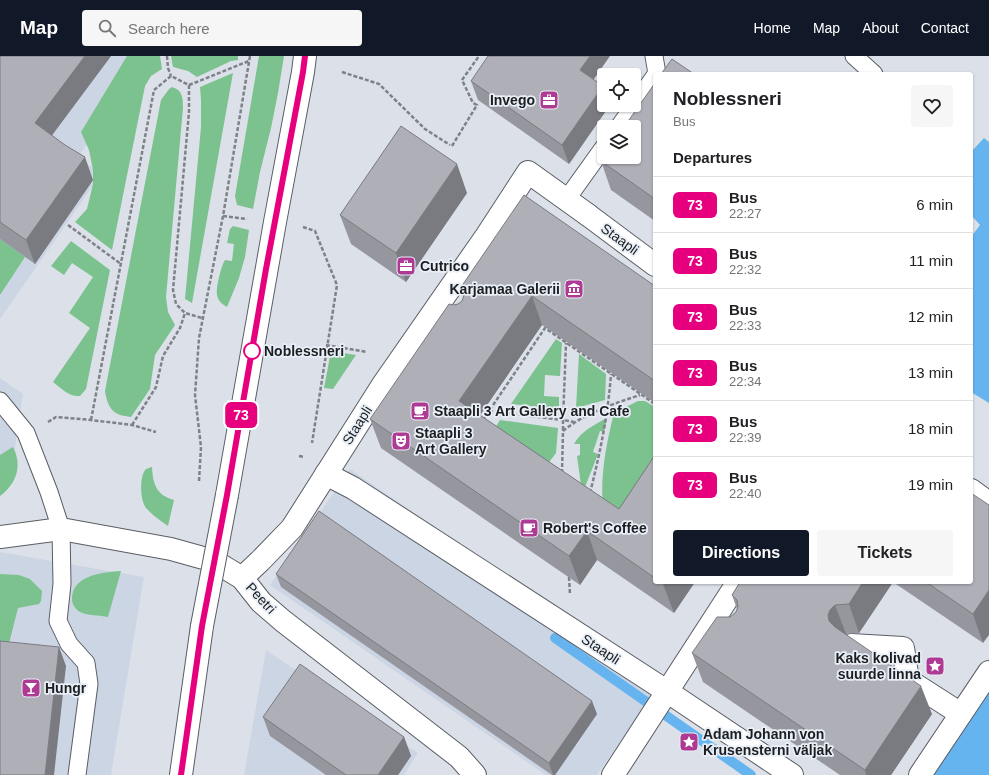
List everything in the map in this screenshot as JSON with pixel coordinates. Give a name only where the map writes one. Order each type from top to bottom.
[{"type":"street","points":[[181,775],[202,626],[227,495],[305,56]]},
{"type":"street","name":"Staapli","points":[[653,264],[528,172],[487,235],[445,310],[384,382],[326,474],[352,488],[668,692],[792,775]]},
{"type":"street","points":[[242,578],[292,528],[326,474]]},
{"type":"street","points":[[973,491],[989,503]]},
{"type":"street","name":"Peetri","points":[[0,537],[60,529],[171,550],[214,561],[242,578],[261,602],[283,621],[459,757],[475,775]]},
{"type":"street","points":[[613,775],[737,584]]},
{"type":"street","points":[[707,631],[728,633]]},
{"type":"street","points":[[851,645],[903,648],[908,680],[961,714]]},
{"type":"street","points":[[920,775],[989,672]]},
{"type":"lane","points":[[654,56],[656,72]]},
{"type":"lane","points":[[854,56],[872,72]]},
{"type":"lane","points":[[624,120],[653,79]]},
{"type":"lane","points":[[566,200],[597,157]]},
{"type":"lane","points":[[0,401],[26,432],[49,492],[60,529],[62,584],[58,621],[69,644],[86,663],[89,684],[77,775]]},
{"type":"path","points":[[167,56],[168,68],[171,76],[189,85],[249,61]]},
{"type":"path","points":[[199,483],[201,447],[195,395],[199,338],[223,216],[250,56]]},
{"type":"path","points":[[342,72],[379,84],[425,129],[451,146],[477,106],[473,103],[462,80],[479,56]]},
{"type":"path","points":[[91,420],[154,90],[171,76]]},
{"type":"path","points":[[189,85],[189,112],[173,290],[176,304],[186,313],[202,318]]},
{"type":"path","points":[[68,225],[121,264]]},
{"type":"path","points":[[307,228],[315,231],[337,285],[326,345],[312,444]]},
{"type":"path","points":[[132,425],[156,387],[163,356],[180,328],[186,313]]},
{"type":"path","points":[[481,423],[545,328],[653,403]]},
{"type":"path","points":[[562,479],[561,458],[566,343]]},
{"type":"path","points":[[326,345],[367,352]]},
{"type":"path","points":[[590,496],[609,406],[611,374]]},
{"type":"path","points":[[562,431],[574,422],[609,406],[641,395]]},
{"type":"path","points":[[489,411],[574,422]]},
{"type":"path","points":[[26,432],[56,418],[91,420],[132,425],[156,432]]},
{"type":"path","points":[[299,456],[310,458]]},
{"type":"shaded area","points":[[0,56],[149,56],[78,157],[101,174],[0,319]]},
{"type":"shaded area","points":[[0,378],[23,394],[12,467],[0,468]]},
{"type":"shaded area","points":[[350,469],[660,683],[597,775],[546,775],[270,585]]},
{"type":"shaded area","points":[[0,552],[144,577],[111,775],[0,775]]},
{"type":"shaded area","points":[[266,650],[418,753],[404,775],[244,775]]},
{"type":"green space","points":[[127,56],[160,56],[162,69],[151,76],[145,86],[112,250],[75,222],[87,209],[93,184],[93,170],[89,150],[81,132]]},
{"type":"green space","points":[[171,56],[238,56],[238,60],[231,61],[197,77],[188,71],[173,67]]},
{"type":"green space","points":[[259,56],[284,56],[271,128],[253,209],[237,205],[235,196]]},
{"type":"green space","points":[[233,73],[192,303],[185,299],[201,127],[200,87]]},
{"type":"green space","points":[[172,87],[176,88],[180,93],[183,105],[166,297],[168,312],[175,325],[155,355],[150,389],[131,417],[120,415],[112,410],[105,391],[161,100]]},
{"type":"green space","points":[[233,226],[249,230],[245,257],[239,278],[227,307],[219,301],[217,292],[223,263],[225,260],[232,261],[234,244],[227,243],[230,229]]},
{"type":"green space","points":[[0,239],[25,257],[0,295]]},
{"type":"green space","points":[[71,241],[110,270],[86,389],[80,396],[69,394],[53,382],[90,328],[69,313],[93,277],[72,263],[64,275],[51,266]]},
{"type":"green space","points":[[556,339],[562,343],[560,376],[545,375],[544,396],[559,397],[559,409],[511,404]]},
{"type":"green space","points":[[331,351],[356,355],[333,389],[324,388]]},
{"type":"green space","points":[[579,354],[606,374],[605,400],[576,408]]},
{"type":"green space","points":[[638,401],[645,401],[653,406],[653,495],[634,522],[603,509],[603,473],[608,437],[614,413]]},
{"type":"green space","points":[[607,418],[604,432],[600,431],[593,452],[598,454],[585,487],[581,485],[577,456],[580,455],[580,444],[574,444],[580,435]]},
{"type":"green space","points":[[500,420],[558,428],[556,453],[547,465],[495,428]]},
{"type":"green space","points":[[13,447],[16,454],[18,468],[14,480],[6,491],[0,496],[0,455]]},
{"type":"green space","points":[[152,467],[153,479],[159,492],[174,500],[168,526],[148,511],[142,500],[142,477],[146,469]]},
{"type":"green space","points":[[121,571],[108,617],[83,613],[73,605],[73,592],[77,585],[83,580],[90,576],[106,572]]},
{"type":"green space","points":[[0,574],[19,575],[30,579],[42,591],[41,601],[39,604],[18,608],[5,659],[0,656]]},
{"type":"water","points":[[984,138],[989,142],[989,403],[973,393],[973,234],[980,225],[973,217],[973,150]]},
{"type":"water","points":[[989,690],[989,775],[931,775]]},
{"type":"building","points":[[0,56],[85,56],[35,123],[65,145],[85,157],[26,240],[0,222]]},
{"type":"building","points":[[488,56],[590,56],[580,70],[597,82],[597,95],[562,145],[471,81]]},
{"type":"building","points":[[672,59],[691,72],[662,72]]},
{"type":"building","points":[[653,86],[653,198],[605,164],[641,164],[641,120],[629,120],[635,112],[641,112],[641,103]]},
{"type":"building","points":[[401,126],[457,164],[396,253],[340,215]]},
{"type":"building","points":[[524,195],[653,285],[653,380],[532,296],[459,401],[619,509],[653,458],[653,577],[587,531],[569,556],[370,419],[449,304],[454,305],[462,301],[464,291],[461,287]]},
{"type":"building","points":[[973,494],[989,505],[989,590],[973,614],[929,584],[973,584]]},
{"type":"building","points":[[319,511],[592,701],[549,763],[276,574]]},
{"type":"building","points":[[739,584],[862,584],[849,604],[835,605],[830,610],[828,615],[829,621],[835,627],[921,686],[865,770],[692,653],[717,617],[730,617],[736,612],[738,607],[737,600],[732,595]]},
{"type":"building","points":[[0,641],[59,647],[45,775],[0,775]]},
{"type":"building","points":[[300,664],[404,737],[378,775],[346,775],[263,717]]},
{"type":"waterway","points":[[555,638],[751,775]]},
{"type":"bus line","name":"73","points":[[181,775],[202,626],[227,495],[305,56]]},
{"type":"place","name":"Invego","points":[[549,100]]},
{"type":"place","name":"Cutrico","points":[[406,266]]},
{"type":"place","name":"Karjamaa Galerii","points":[[574,289]]},
{"type":"place","name":"Noblessneri","points":[[252,351]]},
{"type":"place","name":"Staapli 3 Art Gallery and Cafe","points":[[420,411]]},
{"type":"place","name":"Staapli 3 Art Gallery","points":[[401,441]]},
{"type":"place","name":"Robert's Coffee","points":[[529,528]]},
{"type":"place","name":"Kaks kolivad suurde linna","points":[[935,666]]},
{"type":"place","name":"Hungr","points":[[31,688]]},
{"type":"place","name":"Adam Johann von Krusensterni väljak","points":[[689,742]]}]
